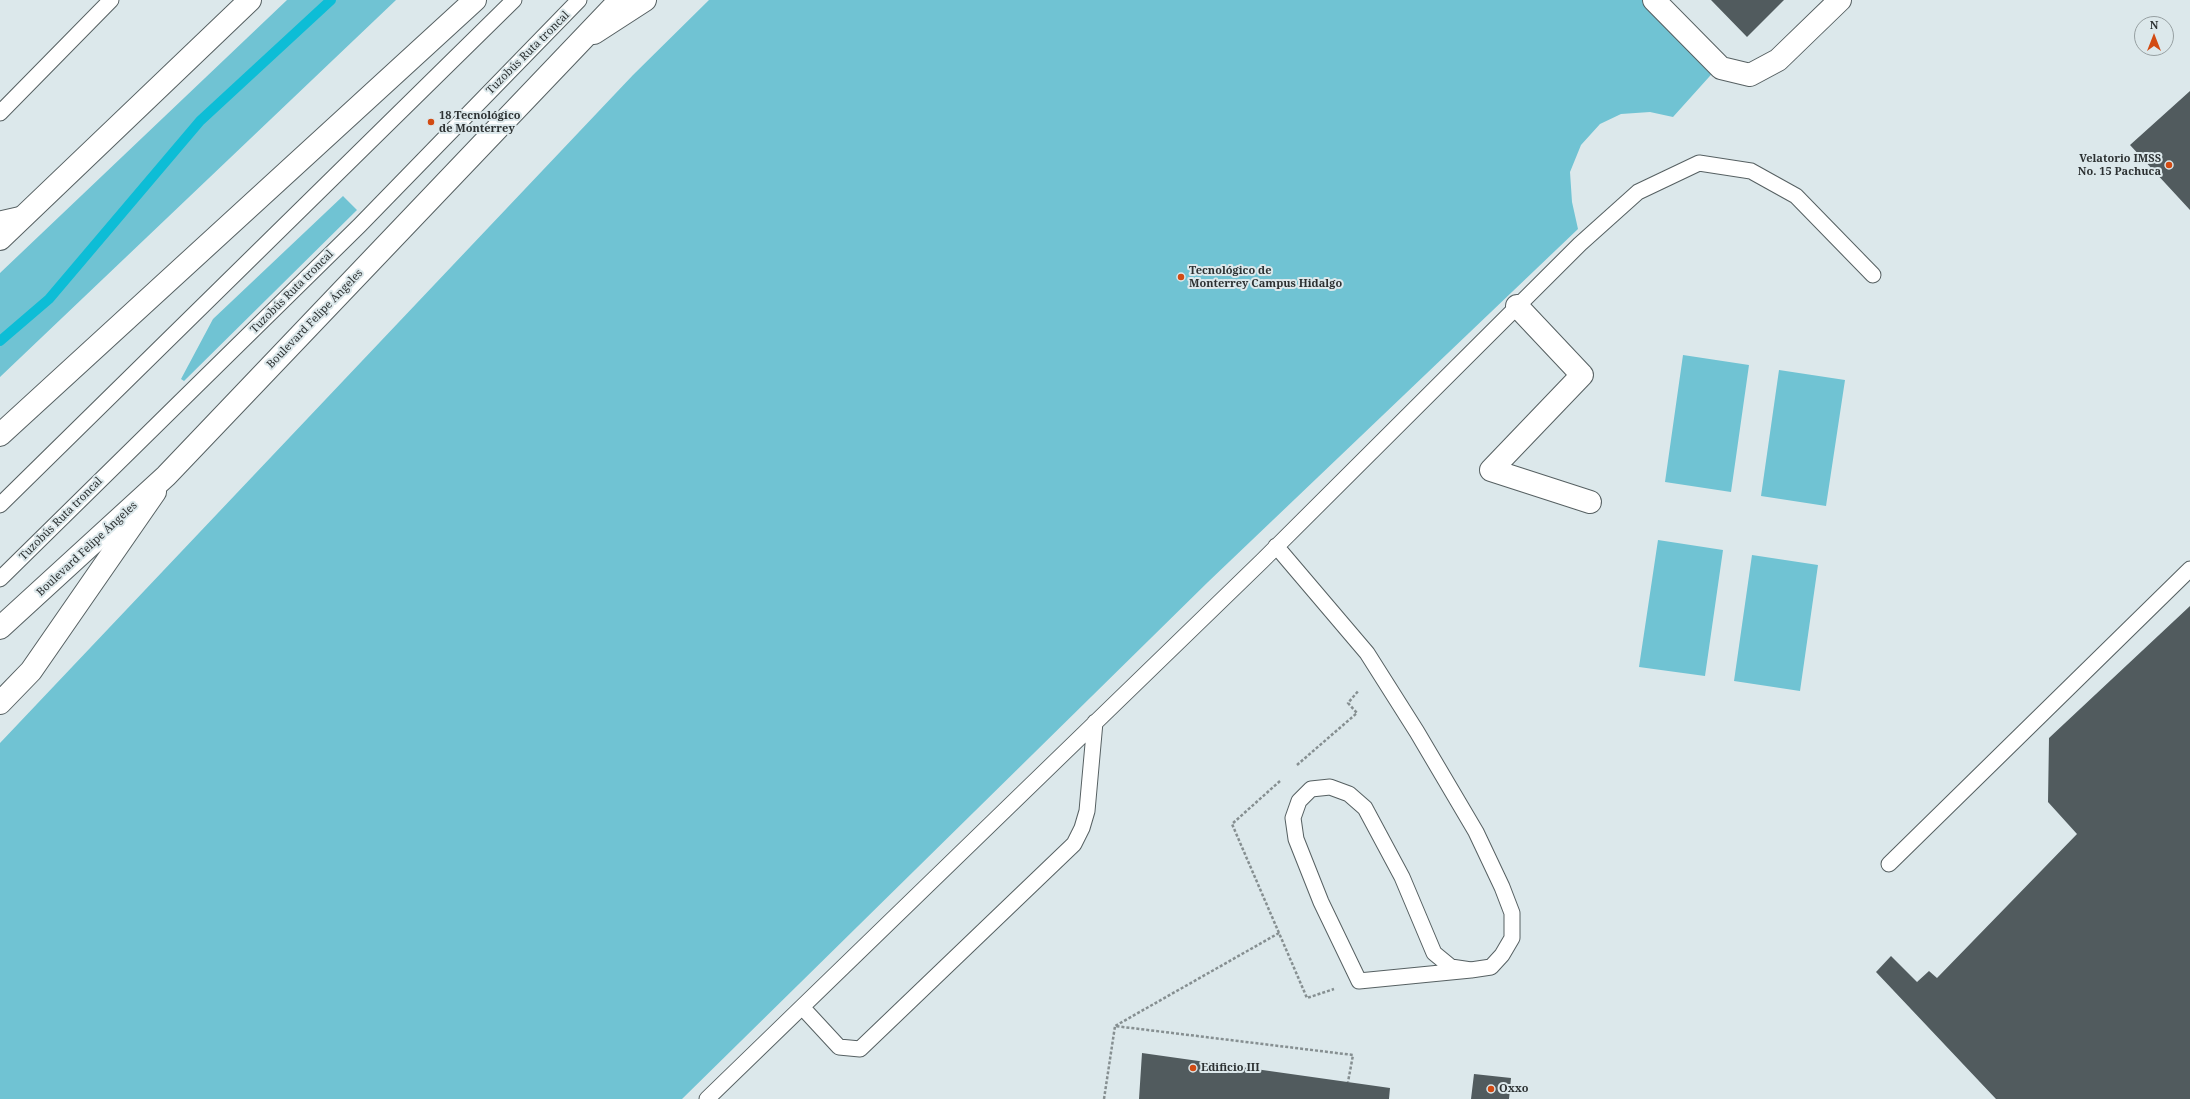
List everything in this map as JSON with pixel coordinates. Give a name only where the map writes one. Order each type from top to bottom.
[{"type":"main road","points":[[0,239],[250,0]]},
{"type":"main road","points":[[0,435],[475,0]]},
{"type":"main road","name":"Boulevard Felipe Ángeles","points":[[0,628],[166,476],[620,0]]},
{"type":"main road","points":[[583,40],[645,0]]},
{"type":"main road","points":[[1654,0],[1721,68],[1750,75],[1778,60],[1840,0]]},
{"type":"main road","points":[[1517,306],[1582,375],[1491,470],[1590,502]]},
{"type":"main road","points":[[0,703],[31,671],[166,476]]},
{"type":"lane","points":[[0,113],[111,0]]},
{"type":"lane","points":[[0,505],[514,0]]},
{"type":"lane","name":"Tuzobús Ruta troncal","points":[[0,580],[360,225],[579,0]]},
{"type":"lane","points":[[707,1099],[1276,546],[1580,244],[1638,192],[1699,162],[1751,171],[1796,196],[1873,275]]},
{"type":"lane","points":[[0,219],[29,212]]},
{"type":"lane","points":[[1276,546],[1367,653],[1417,732],[1472,825],[1502,887],[1512,914],[1512,938],[1502,955],[1491,967],[1471,970],[1359,981],[1321,902],[1296,839],[1294,818],[1299,801],[1311,789],[1330,788],[1349,794],[1365,808],[1402,877],[1434,953],[1451,967],[1471,970]]},
{"type":"lane","points":[[1889,864],[2190,569]]},
{"type":"lane","points":[[802,1007],[839,1047],[860,1049],[1074,844],[1082,828],[1087,811],[1095,722]]},
{"type":"path","points":[[1115,1026],[1279,933]]},
{"type":"path","points":[[1115,1026],[1353,1056],[1348,1082]]},
{"type":"path","points":[[1104,1099],[1115,1026]]},
{"type":"shaded area","points":[[287,0],[396,0],[0,377],[0,273]]},
{"type":"shaded area","points":[[709,0],[1646,0],[1718,67],[1673,117],[1650,112],[1621,114],[1600,124],[1581,145],[1570,172],[1572,202],[1578,229],[1208,582],[682,1099],[0,1099],[0,743],[633,75]]},
{"type":"shaded area","points":[[343,196],[357,210],[184,381],[181,379],[213,319]]},
{"type":"shaded area","points":[[1683,355],[1749,365],[1731,492],[1665,482]]},
{"type":"shaded area","points":[[1779,370],[1845,380],[1826,506],[1761,496]]},
{"type":"shaded area","points":[[1658,540],[1723,550],[1705,676],[1639,667]]},
{"type":"shaded area","points":[[1752,555],[1818,565],[1800,691],[1734,681]]},
{"type":"building","points":[[1711,0],[1784,0],[1747,37]]},
{"type":"building","name":"Velatorio IMSS No. 15 Pachuca","points":[[2190,91],[2190,210],[2130,145]]},
{"type":"building","points":[[2190,606],[2190,1099],[1996,1099],[1876,972],[1891,956],[1917,982],[1929,971],[1937,978],[2077,834],[2048,802],[2049,738]]},
{"type":"building","name":"Edificio III","points":[[1142,1053],[1390,1088],[1389,1099],[1139,1099]]},
{"type":"building","name":"Oxxo","points":[[1474,1074],[1511,1078],[1509,1099],[1471,1099]]},
{"type":"waterway","points":[[0,341],[49,299],[200,121],[331,0]]},
{"type":"place","name":"18 Tecnológico de Monterrey","points":[[431,122]]},
{"type":"place","name":"Velatorio IMSS No. 15 Pachuca","points":[[2169,165]]},
{"type":"place","name":"Tecnológico de Monterrey Campus Hidalgo","points":[[1181,277]]},
{"type":"place","name":"Edificio III","points":[[1193,1068]]},
{"type":"place","name":"Oxxo","points":[[1491,1089]]}]
